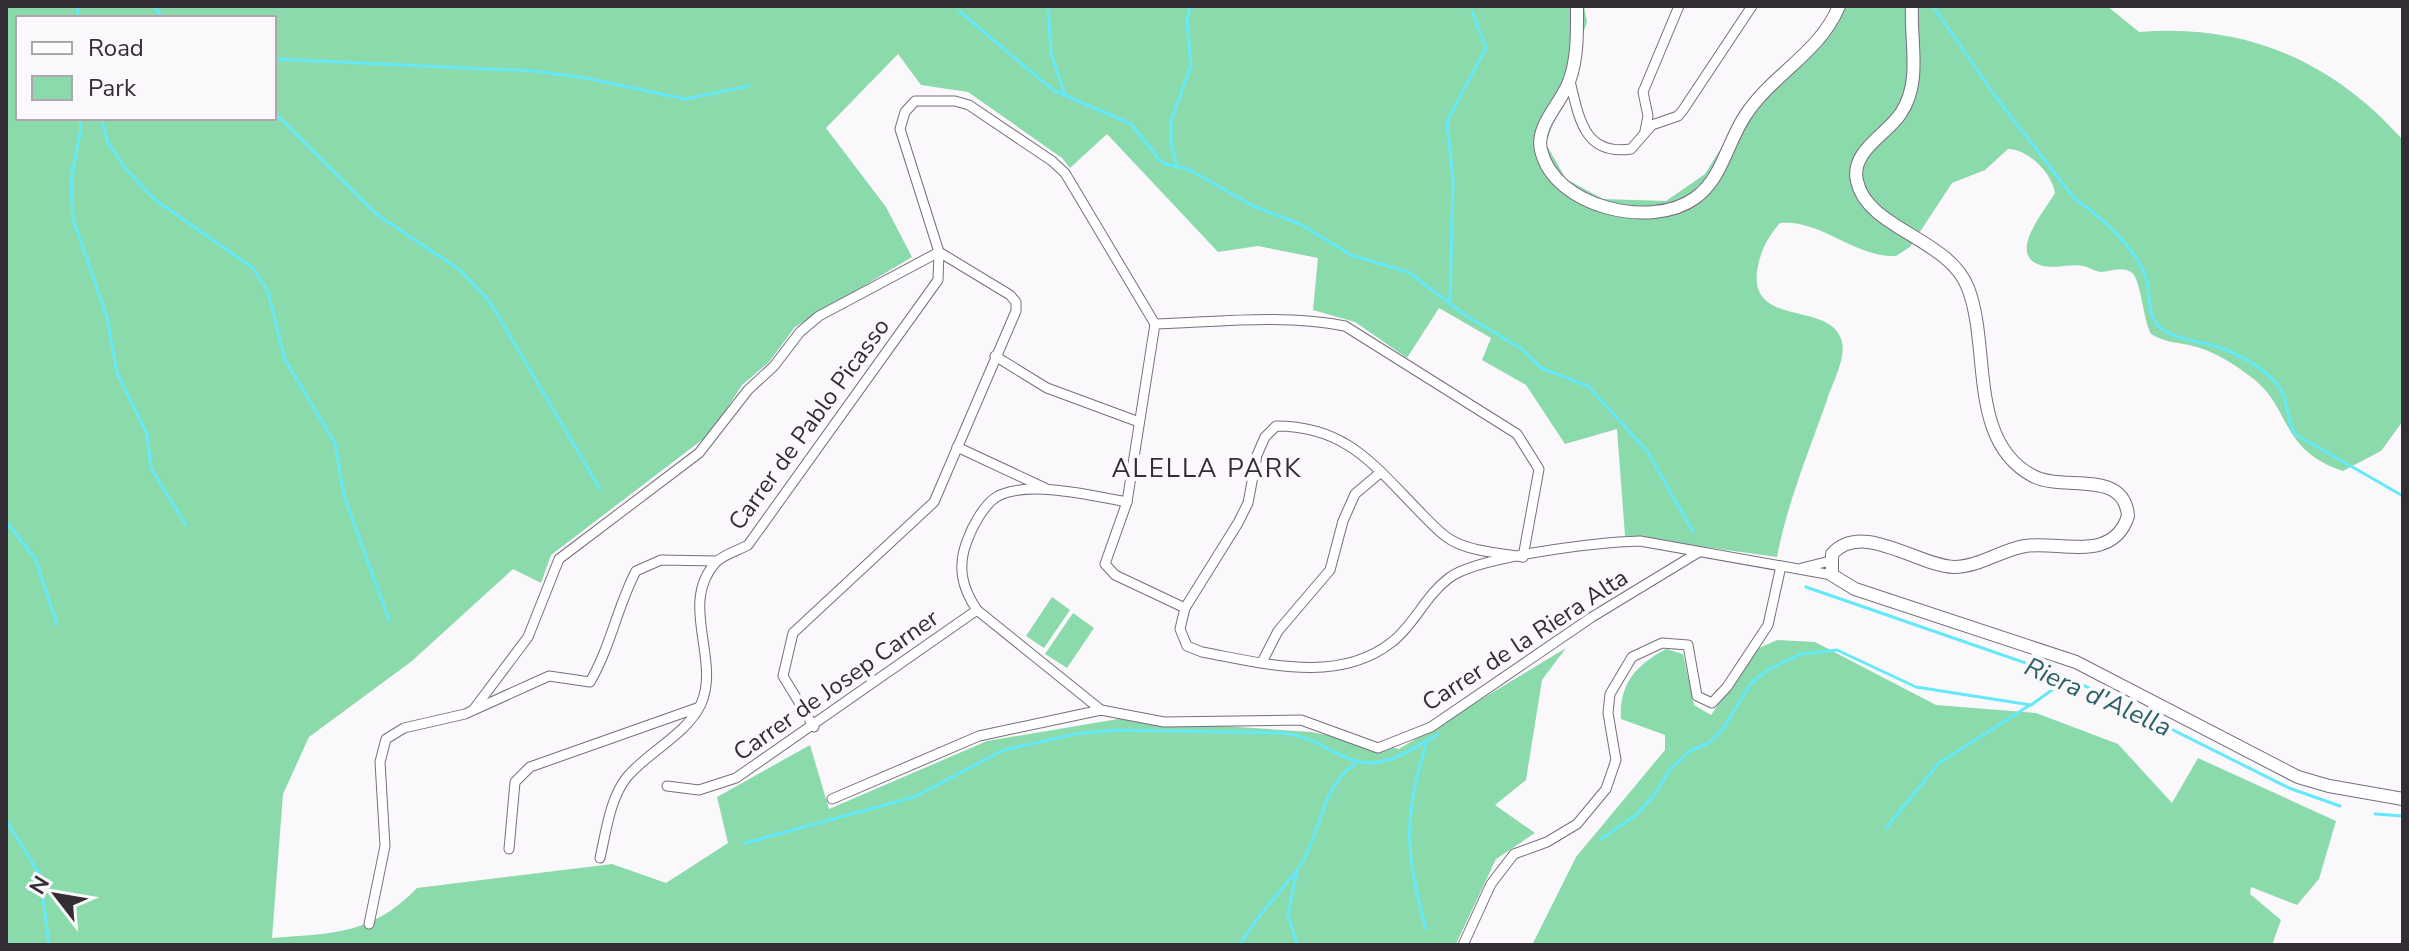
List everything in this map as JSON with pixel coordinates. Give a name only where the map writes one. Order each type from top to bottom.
[{"type":"main road","points":[[1577,6],[1570,81],[1540,138],[1544,159],[1555,179],[1579,197],[1603,208],[1642,211],[1674,207],[1692,200],[1707,188],[1745,115],[1765,90],[1816,44],[1839,6]]},
{"type":"main road","points":[[1912,6],[1911,92],[1901,113],[1863,154],[1856,171],[1859,189],[1869,204],[1944,255],[1966,281],[1974,305],[1991,425],[2008,456],[2035,477],[2058,484],[2093,484],[2115,490],[2126,502],[2128,516],[2118,534],[2104,544],[2079,548],[2024,546],[1958,567],[1855,541],[1838,547],[1830,561],[1832,575],[1855,589],[2076,662],[2298,777],[2329,786],[2403,799]]},
{"type":"street","points":[[1645,135],[1648,116],[1643,92],[1679,6]]},
{"type":"street","points":[[1570,81],[1577,110],[1591,140],[1600,148],[1631,149],[1652,125],[1678,116],[1752,6]]},
{"type":"street","points":[[814,727],[783,676],[793,633],[934,502],[1016,311],[1016,302],[939,252],[900,129],[905,112],[915,101],[929,98],[969,105],[1065,173],[1155,324],[1127,502],[1105,564],[1115,575],[1185,608]]},
{"type":"street","points":[[474,709],[534,628],[559,559],[699,453],[748,390],[774,366],[800,332],[819,316],[939,252]]},
{"type":"street","name":"Carrer de Pablo Picasso","points":[[717,561],[748,545],[757,534],[938,280],[939,252]]},
{"type":"street","points":[[1155,324],[1256,321],[1323,322],[1345,326],[1517,434],[1539,469],[1523,557]]},
{"type":"street","points":[[995,356],[1047,388],[1139,422]]},
{"type":"street","points":[[1523,557],[1473,548],[1450,540],[1359,450],[1330,433],[1300,426],[1276,426],[1265,437],[1257,455],[1248,503],[1185,608],[1180,629],[1187,646],[1202,652],[1298,668],[1362,660],[1392,642],[1448,578],[1466,569],[1523,557],[1561,548],[1640,541],[1832,575]]},
{"type":"street","points":[[957,447],[1045,488],[1127,502]]},
{"type":"street","points":[[1262,662],[1278,631],[1330,570],[1338,553],[1343,521],[1355,494],[1381,472]]},
{"type":"street","points":[[977,610],[963,589],[962,554],[973,524],[998,496],[1045,488]]},
{"type":"street","name":"Carrer de la Riera Alta","points":[[977,610],[1101,710],[1164,722],[1301,720],[1378,748],[1431,727],[1592,617],[1699,552]]},
{"type":"street","points":[[369,924],[385,846],[382,746],[393,733],[454,718],[549,676],[590,682],[606,654],[626,590],[636,571],[661,560],[717,561],[698,606],[708,683],[700,707],[627,777],[610,816],[600,858]]},
{"type":"street","points":[[1796,569],[1830,561]]},
{"type":"street","points":[[1463,945],[1491,884],[1514,854],[1547,842],[1577,824],[1606,789],[1616,760],[1608,713],[1610,694],[1632,657],[1662,643],[1688,645],[1697,696],[1712,703],[1727,687],[1768,625],[1781,566]]},
{"type":"street","name":"Carrer de Josep Carner","points":[[667,786],[699,790],[736,778],[814,727],[977,610]]},
{"type":"street","points":[[509,849],[515,782],[530,767],[700,707]]},
{"type":"street","points":[[832,799],[979,736],[1101,710]]},
{"type":"green space","points":[[6,6],[1584,6],[1587,22],[1546,144],[1566,179],[1603,199],[1666,201],[1705,174],[1752,98],[1826,23],[1832,6],[2107,6],[2139,32],[2215,34],[2251,41],[2284,53],[2317,69],[2347,89],[2376,112],[2403,140],[2403,421],[2381,451],[2343,471],[2322,462],[2296,440],[2274,401],[2245,373],[2204,350],[2151,334],[2137,282],[2131,272],[2119,269],[2100,272],[2078,265],[2045,266],[2031,259],[2027,251],[2032,230],[2055,193],[2044,170],[2023,153],[2008,149],[1985,170],[1952,183],[1910,247],[1896,256],[1866,251],[1810,227],[1780,223],[1761,254],[1757,286],[1764,299],[1776,307],[1823,321],[1835,329],[1843,349],[1838,371],[1792,497],[1777,557],[1625,536],[1617,429],[1565,444],[1526,385],[1482,360],[1491,338],[1439,308],[1407,358],[1355,322],[1313,310],[1318,258],[1258,246],[1218,252],[1107,134],[1070,168],[1062,158],[968,92],[921,85],[898,54],[826,128],[886,207],[912,257],[795,327],[769,362],[742,385],[711,433],[551,555],[541,583],[513,569],[412,661],[309,737],[283,794],[272,938],[350,929],[384,915],[417,888],[612,864],[666,883],[728,843],[717,797],[810,745],[829,809],[987,741],[1118,719],[1311,732],[1399,749],[1566,648],[1542,680],[1526,780],[1495,805],[1535,833],[1496,859],[1456,944],[6,945]]},
{"type":"green space","points":[[1052,597],[1070,610],[1044,648],[1026,636]]},
{"type":"green space","points":[[1073,613],[1094,628],[1067,668],[1045,654]]},
{"type":"green space","points":[[1777,640],[1815,642],[1936,705],[2036,713],[2118,744],[2172,803],[2198,758],[2336,821],[2319,879],[2297,905],[2251,887],[2250,894],[2281,920],[2272,945],[1532,945],[1576,857],[1665,750],[1665,735],[1621,719],[1626,686],[1638,669],[1666,649],[1683,654],[1694,705],[1711,715],[1757,649]]},
{"type":"waterway","points":[[76,16],[79,6]]},
{"type":"waterway","points":[[154,6],[161,16]]},
{"type":"waterway","points":[[1048,6],[1051,53],[1065,95]]},
{"type":"waterway","points":[[1177,165],[1171,143],[1171,121],[1191,66],[1187,21],[1190,6]]},
{"type":"waterway","points":[[1933,6],[1995,96],[2074,198],[2107,224],[2136,257],[2147,281],[2150,309],[2156,323],[2170,334],[2224,349],[2259,368],[2280,389],[2295,434],[2403,496]]},
{"type":"waterway","points":[[959,11],[1053,90],[1131,124],[1162,163],[1190,170],[1251,205],[1302,225],[1351,255],[1408,272],[1465,315],[1522,349],[1541,368],[1588,386],[1648,452],[1693,532]]},
{"type":"waterway","points":[[1450,302],[1453,180],[1447,121],[1486,48],[1472,11]]},
{"type":"waterway","points":[[276,59],[533,71],[586,78],[685,99],[749,86]]},
{"type":"waterway","points":[[276,114],[376,214],[460,270],[490,302],[600,489]]},
{"type":"waterway","points":[[80,120],[71,179],[73,219],[107,317],[117,373],[147,434],[151,468],[186,525]]},
{"type":"waterway","points":[[102,120],[108,143],[125,168],[154,199],[253,268],[268,292],[285,360],[335,443],[344,496],[389,620]]},
{"type":"waterway","points":[[6,522],[35,558],[57,624]]},
{"type":"waterway","name":"Riera d'Alella","points":[[1806,587],[2069,678],[2289,788],[2340,806]]},
{"type":"waterway","points":[[1601,839],[1636,815],[1654,795],[1671,768],[1690,751],[1709,743],[1723,729],[1751,683],[1769,669],[1801,654],[1837,650],[1916,687],[2031,705],[2067,679]]},
{"type":"waterway","points":[[1886,828],[1939,763],[2030,705]]},
{"type":"waterway","points":[[745,843],[914,797],[1004,750],[1076,734],[1113,730],[1281,733],[1304,738],[1347,758],[1368,763],[1399,756],[1438,734]]},
{"type":"waterway","points":[[1426,929],[1414,879],[1410,835],[1414,792],[1427,742]]},
{"type":"waterway","points":[[1240,945],[1297,870],[1327,799],[1344,773],[1357,762]]},
{"type":"waterway","name":"Riera d'Alella","points":[[2375,814],[2403,816]]},
{"type":"waterway","points":[[6,820],[40,875],[49,945]]},
{"type":"waterway","points":[[1297,871],[1288,914],[1297,945]]},
{"type":"district","name":"ALELLA PARK","points":[[1207,468]]}]
